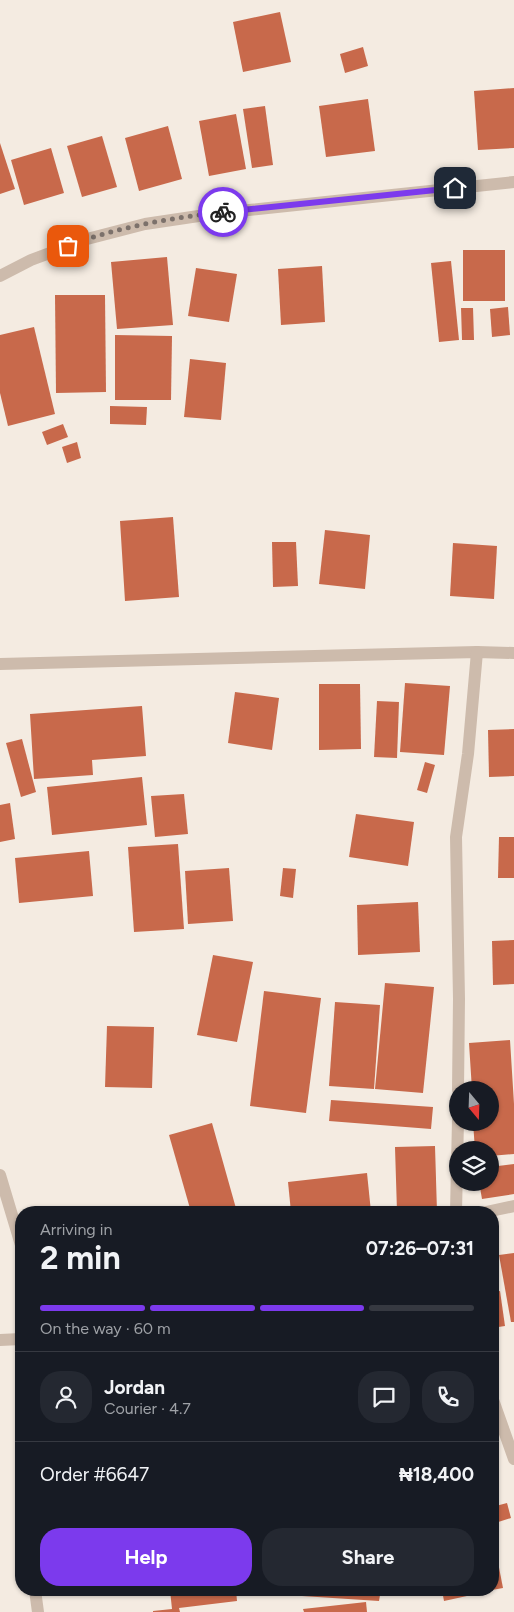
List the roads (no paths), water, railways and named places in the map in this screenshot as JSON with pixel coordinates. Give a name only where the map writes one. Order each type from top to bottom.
[{"type":"street","points":[[0,276],[31,260],[87,239],[145,224],[212,214],[514,182]]},
{"type":"street","points":[[0,664],[477,652],[514,653]]},
{"type":"street","points":[[458,1081],[459,999],[456,837],[468,754],[477,652]]},
{"type":"street","points":[[456,1206],[458,1131]]},
{"type":"street","points":[[0,1175],[15,1225]]},
{"type":"street","points":[[499,1209],[514,1206]]},
{"type":"street","points":[[0,1340],[15,1339]]},
{"type":"street","points":[[499,1417],[514,1460]]},
{"type":"street","points":[[36,1596],[38,1612]]}]
